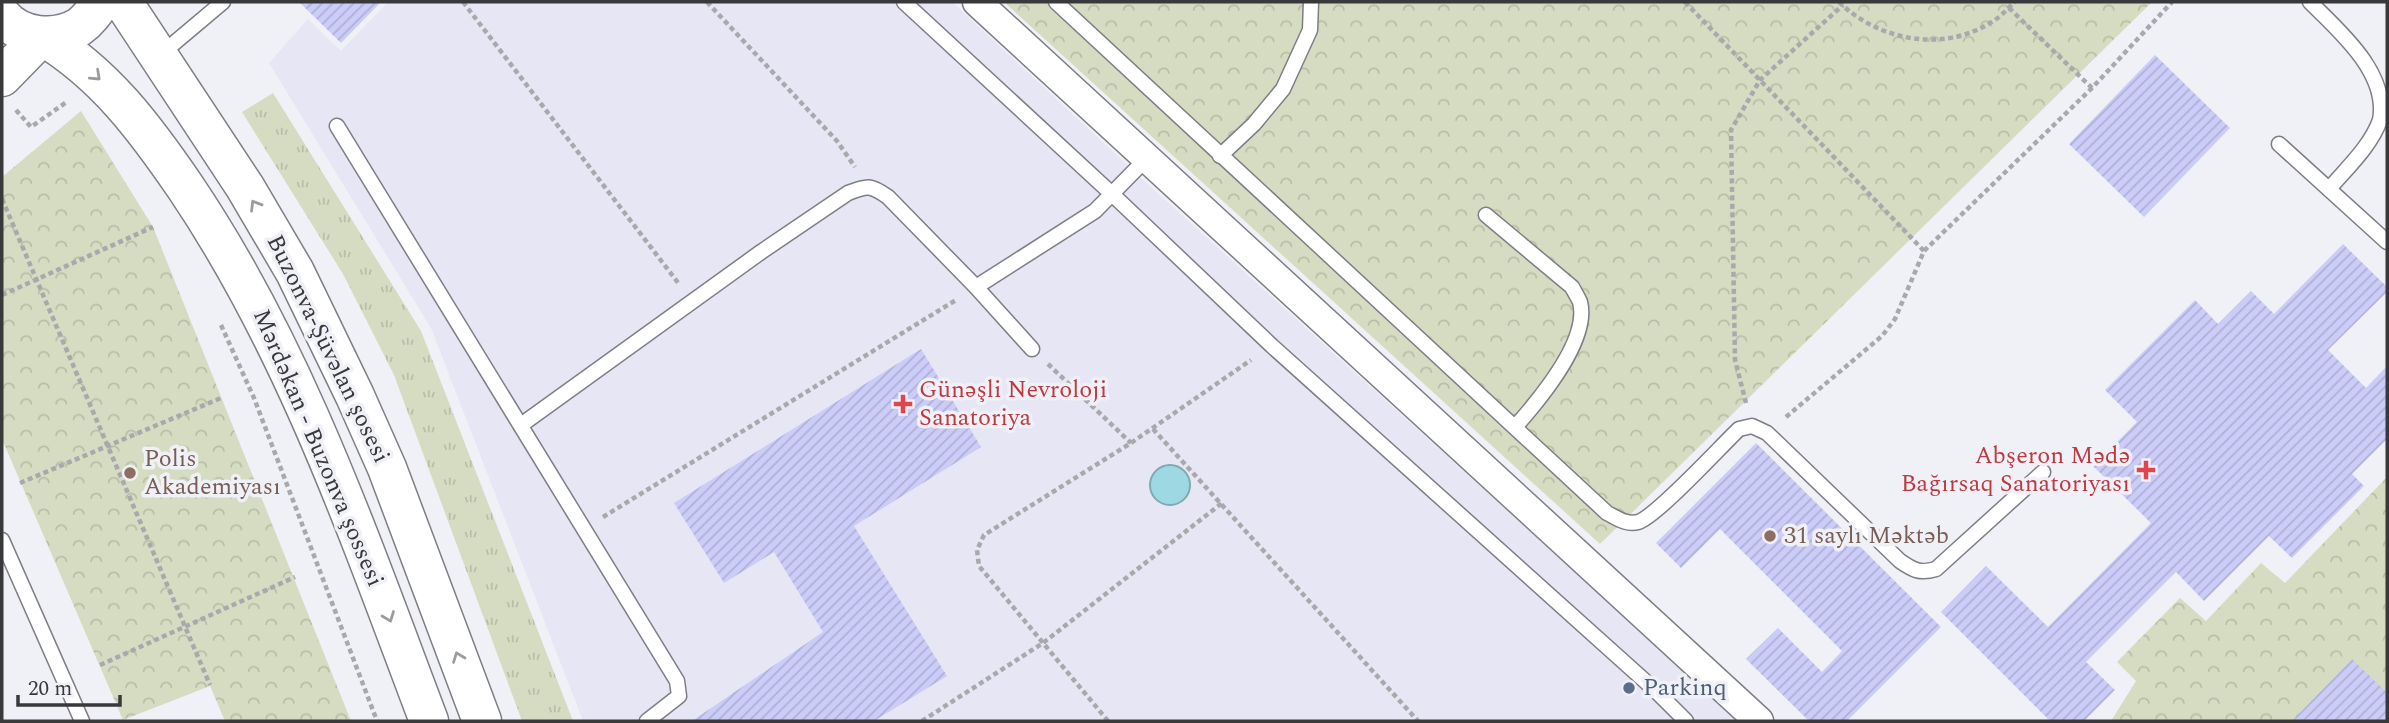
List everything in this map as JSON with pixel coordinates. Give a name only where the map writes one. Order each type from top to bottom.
[{"type":"main road","points":[[2,77],[42,36],[61,34],[79,26],[93,14],[101,2]]},
{"type":"main road","name":"Buzonva-Şüvəlan şosesi","points":[[123,2],[245,187],[295,272],[387,468],[482,721]]},
{"type":"main road","name":"Mərdəkan - Buzonva şossesi","points":[[2,16],[23,31],[42,36],[99,78],[137,120],[205,217],[254,299],[312,423],[339,486],[429,721]]},
{"type":"street","points":[[976,2],[1759,721]]},
{"type":"lane","points":[[158,56],[223,2]]},
{"type":"lane","points":[[904,2],[1272,346],[1655,690],[1686,721]]},
{"type":"lane","points":[[1056,2],[1607,513],[1625,523],[1639,522],[1656,511],[1738,429],[1752,426],[1767,433],[1900,561],[1914,570],[1925,572],[1936,569],[2043,472]]},
{"type":"lane","points":[[1220,156],[1255,124],[1283,89],[1310,30],[1311,2]]},
{"type":"lane","points":[[2310,2],[2359,51],[2372,68],[2380,83],[2383,101],[2380,120],[2367,144],[2329,189]]},
{"type":"lane","points":[[337,126],[677,681],[679,696],[647,721]]},
{"type":"lane","points":[[2279,144],[2387,242]]},
{"type":"lane","points":[[976,287],[1095,211],[1147,158]]},
{"type":"lane","points":[[521,425],[761,252],[848,193],[863,187],[873,187],[888,197],[1032,349]]},
{"type":"lane","points":[[1486,215],[1572,287],[1580,302],[1580,325],[1559,372],[1545,394],[1516,426]]},
{"type":"lane","points":[[2,540],[82,721]]},
{"type":"path","points":[[463,2],[692,302]]},
{"type":"path","points":[[707,2],[837,141],[853,161],[863,187]]},
{"type":"path","points":[[1685,2],[1924,251]]},
{"type":"path","points":[[1752,426],[1735,360],[1731,130],[1760,80],[1841,3],[1855,17],[1882,31],[1912,39],[1942,39],[1971,32],[1998,17],[2015,2]]},
{"type":"path","points":[[1767,433],[1882,336],[1895,319],[1924,251],[2092,88],[2172,2]]},
{"type":"path","points":[[2008,8],[2092,88]]},
{"type":"path","points":[[2,199],[210,685]]},
{"type":"path","points":[[2,296],[153,228]]},
{"type":"path","points":[[584,528],[976,287]]},
{"type":"path","points":[[216,313],[254,398],[377,721]]},
{"type":"path","points":[[1108,721],[979,566],[977,550],[984,535],[1153,429],[1272,346]]},
{"type":"path","points":[[1032,349],[1131,443]]},
{"type":"path","points":[[20,483],[221,398]]},
{"type":"path","points":[[1153,429],[1418,721]]},
{"type":"path","points":[[922,721],[1043,643],[1222,503]]},
{"type":"path","points":[[100,665],[295,577]]},
{"type":"shaded area","points":[[388,2],[952,2],[1150,186],[1738,721],[583,721],[431,328],[269,63],[308,19],[341,51]]},
{"type":"green space","points":[[1004,2],[2152,2],[1600,544]]},
{"type":"green space","points":[[273,93],[421,331],[573,721],[522,721],[394,375],[343,274],[242,112]]},
{"type":"green space","name":"Polis Akademiyası","points":[[81,111],[153,227],[351,721],[225,721],[210,686],[123,720],[2,439],[2,177]]},
{"type":"green space","points":[[2387,477],[2387,721],[2111,721],[2136,681],[2117,662],[2180,598],[2206,621],[2261,563],[2285,583]]},
{"type":"water","points":[[1170,465],[1184,471],[1190,485],[1184,499],[1170,505],[1156,499],[1150,485],[1156,471]]},
{"type":"building","points":[[299,2],[381,2],[341,43]]},
{"type":"building","points":[[2155,55],[2230,128],[2144,217],[2069,144]]},
{"type":"building","points":[[2343,244],[2387,287],[2387,292],[2328,350],[2366,388],[2387,366],[2387,439],[2352,474],[2364,486],[2292,558],[2269,536],[2204,601],[2176,572],[2086,662],[2115,690],[2084,721],[2050,721],[1941,612],[1986,566],[2048,627],[2151,523],[2093,466],[2137,422],[2105,390],[2195,300],[2218,324],[2251,291],[2274,314]]},
{"type":"building","points":[[921,349],[981,447],[854,526],[947,676],[874,721],[692,721],[823,632],[774,552],[724,583],[674,503]]},
{"type":"building","points":[[1756,443],[1941,627],[1847,721],[1809,721],[1746,659],[1778,628],[1822,672],[1842,651],[1720,529],[1681,568],[1656,543]]},
{"type":"building","points":[[2352,659],[2387,693],[2387,721],[2293,720]]},
{"type":"place","name":"Günəşli Nevroloji Sanatoriya","points":[[903,404]]},
{"type":"place","name":"Abşeron Mədə Bağırsaq Sanatoriyası","points":[[2146,470]]},
{"type":"place","name":"Polis Akademiyası","points":[[130,473]]},
{"type":"place","name":"31 saylı Məktəb","points":[[1770,536]]},
{"type":"place","name":"Parkinq","points":[[1629,688]]}]
